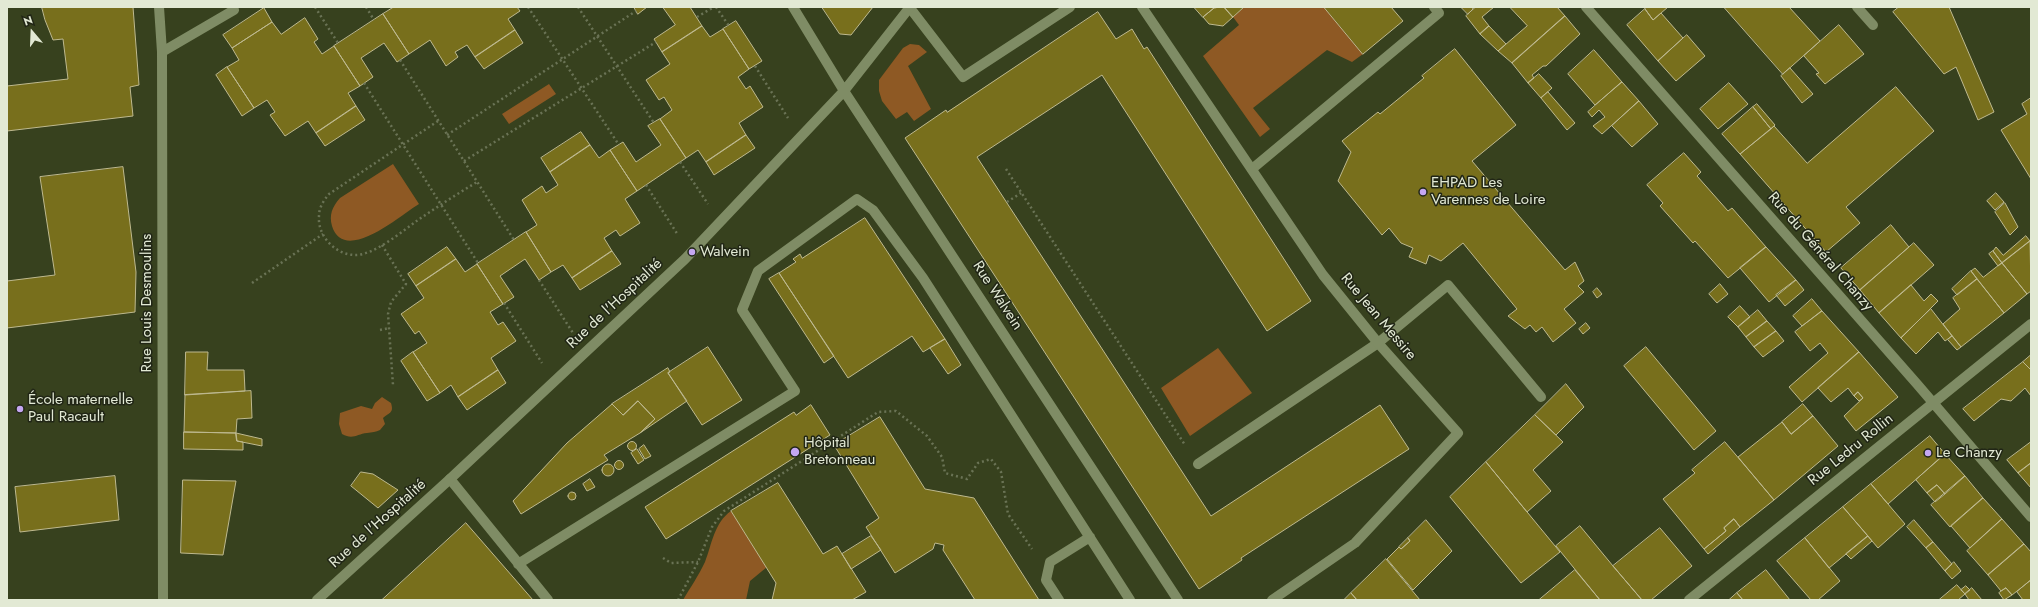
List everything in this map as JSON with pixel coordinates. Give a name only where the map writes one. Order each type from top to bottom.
[{"type":"street","name":"Rue Louis Desmoulins","points":[[159,7],[162,52],[163,600]]},
{"type":"street","name":"Rue Walvein","points":[[793,7],[844,91],[1178,600]]},
{"type":"street","points":[[910,7],[963,77],[1070,7]]},
{"type":"street","name":"Rue de l'Hospitalité","points":[[317,600],[450,479],[690,254],[844,91],[910,7]]},
{"type":"street","name":"Rue Jean Messire","points":[[1142,7],[1324,275],[1378,343],[1458,433],[1354,543],[1272,600]]},
{"type":"street","points":[[1252,169],[1439,13],[1434,7]]},
{"type":"street","name":"Rue du Général Chanzy","points":[[1586,7],[2031,517]]},
{"type":"street","points":[[1857,7],[1873,25]]},
{"type":"street","points":[[162,52],[234,10]]},
{"type":"street","points":[[518,564],[795,391],[742,310],[758,271],[857,200],[873,210],[923,278],[1130,600]]},
{"type":"street","points":[[1198,464],[1378,343],[1448,285],[1541,397]]},
{"type":"street","name":"Rue Ledru Rollin","points":[[1689,600],[2031,324]]},
{"type":"street","points":[[450,479],[548,600]]},
{"type":"street","points":[[1059,600],[1046,580],[1050,562],[1090,537]]},
{"type":"path","points":[[316,7],[338,43]]},
{"type":"path","points":[[366,7],[374,20]]},
{"type":"path","points":[[528,7],[619,145]]},
{"type":"path","points":[[578,7],[654,123]]},
{"type":"path","points":[[697,18],[715,7],[729,26]]},
{"type":"path","points":[[447,134],[636,11]]},
{"type":"path","points":[[464,161],[656,42]]},
{"type":"path","points":[[400,60],[514,240]]},
{"type":"path","points":[[755,66],[800,138]]},
{"type":"path","points":[[364,83],[478,263]]},
{"type":"path","points":[[438,121],[329,194],[320,208],[319,216],[323,234],[330,245],[339,251],[350,254],[361,254],[382,245],[477,182]]},
{"type":"path","points":[[680,162],[720,223]]},
{"type":"path","points":[[1006,169],[1198,464]]},
{"type":"path","points":[[646,186],[690,254]]},
{"type":"path","points":[[1007,202],[1021,193]]},
{"type":"path","points":[[252,283],[323,234]]},
{"type":"path","points":[[382,245],[406,284],[391,302],[388,314],[393,385]]},
{"type":"path","points":[[539,280],[586,352]]},
{"type":"path","points":[[504,303],[554,382]]},
{"type":"path","points":[[380,330],[389,328]]},
{"type":"path","points":[[678,600],[698,562],[712,526],[724,511],[878,412],[896,411],[927,436],[942,457],[946,473],[967,479],[978,463],[991,459],[1001,472],[1008,514],[1048,573]]},
{"type":"path","points":[[663,558],[671,563],[698,562]]},
{"type":"shaded area","points":[[1244,7],[1324,7],[1363,54],[1352,62],[1327,50],[1253,108],[1270,129],[1260,137],[1203,56],[1239,25],[1233,17]]},
{"type":"shaded area","points":[[910,44],[919,45],[927,52],[908,66],[931,109],[914,121],[907,112],[896,119],[882,101],[879,91],[879,80],[903,48]]},
{"type":"shaded area","points":[[549,84],[556,94],[509,124],[502,114]]},
{"type":"shaded area","points":[[393,164],[419,204],[373,234],[360,239],[348,241],[338,237],[332,226],[331,218],[333,208],[337,201]]},
{"type":"shaded area","points":[[1218,348],[1252,393],[1190,436],[1161,388]]},
{"type":"shaded area","points":[[382,397],[391,403],[392,411],[383,418],[385,424],[380,430],[352,437],[342,434],[339,424],[340,413],[361,406],[372,409],[375,403]]},
{"type":"shaded area","points":[[731,511],[767,567],[750,581],[746,600],[683,600],[705,562],[717,528],[725,516]]},
{"type":"building","points":[[42,7],[133,7],[139,85],[130,87],[133,116],[7,131],[7,86],[68,79],[63,39],[53,40],[45,20]]},
{"type":"building","points":[[394,7],[517,7],[520,11],[508,19],[515,30],[475,57],[467,45],[455,52],[458,57],[446,66],[430,40],[409,54],[383,14]]},
{"type":"building","points":[[634,7],[647,7],[638,14]]},
{"type":"building","points":[[663,7],[690,7],[702,26],[662,52],[654,39],[675,25]]},
{"type":"building","points":[[822,7],[873,7],[851,35],[840,34]]},
{"type":"building","points":[[1194,7],[1220,7],[1214,8],[1203,17]]},
{"type":"building","points":[[1224,7],[1244,7],[1233,17]]},
{"type":"building","points":[[1224,7],[1233,17],[1223,26],[1209,24],[1203,17],[1214,8]]},
{"type":"building","points":[[1324,7],[1391,7],[1403,21],[1363,54]]},
{"type":"building","points":[[1461,7],[1472,7],[1473,9],[1468,14]]},
{"type":"building","points":[[1476,7],[1494,7],[1482,17],[1489,26],[1480,34],[1466,16]]},
{"type":"building","points":[[1510,7],[1557,7],[1565,16],[1512,63],[1498,51],[1527,26]]},
{"type":"building","points":[[1647,7],[1668,7],[1653,20],[1645,9]]},
{"type":"building","points":[[1724,7],[1789,7],[1820,41],[1783,74]]},
{"type":"building","points":[[1899,7],[1949,7],[1994,112],[1978,120],[1956,67],[1944,74],[1893,12]]},
{"type":"building","points":[[264,8],[272,22],[232,48],[223,35]]},
{"type":"building","points":[[1645,9],[1653,20],[1661,13],[1683,38],[1658,61],[1627,25]]},
{"type":"building","points":[[1098,12],[1116,39],[1132,29],[1144,49],[1147,47],[1311,301],[1267,331],[1102,75],[977,157],[1211,516],[1380,405],[1409,449],[1241,558],[1242,560],[1199,589],[905,138]]},
{"type":"building","points":[[383,14],[409,54],[397,62],[384,43],[361,58],[373,77],[360,86],[334,46]]},
{"type":"building","points":[[1565,16],[1580,34],[1546,66],[1543,66],[1532,75],[1534,78],[1528,83],[1512,63]]},
{"type":"building","points":[[305,18],[318,39],[314,42],[322,54],[334,46],[360,86],[348,93],[356,106],[316,133],[308,121],[285,136],[270,115],[275,112],[267,100],[254,108],[227,67],[239,60],[232,48],[272,22],[281,34]]},
{"type":"building","points":[[736,21],[762,61],[749,69],[723,29]]},
{"type":"building","points":[[1839,25],[1864,54],[1825,84],[1816,74],[1819,73],[1804,56]]},
{"type":"building","points":[[702,26],[710,37],[723,29],[749,69],[738,77],[746,89],[750,86],[763,107],[739,123],[746,135],[706,162],[698,150],[686,158],[660,119],[672,110],[664,97],[659,100],[646,80],[670,64],[662,52]]},
{"type":"building","points":[[1489,26],[1506,44],[1498,51],[1480,34]]},
{"type":"building","points":[[515,30],[523,43],[484,69],[475,57]]},
{"type":"building","points":[[1687,35],[1705,56],[1676,81],[1658,61]]},
{"type":"building","name":"EHPAD Les Varennes de Loire","points":[[1455,49],[1516,125],[1472,161],[1565,270],[1575,262],[1584,281],[1578,286],[1584,292],[1564,309],[1576,323],[1553,342],[1542,327],[1536,332],[1530,325],[1525,329],[1508,316],[1517,309],[1463,243],[1441,261],[1429,255],[1426,264],[1409,257],[1413,248],[1401,243],[1389,228],[1382,235],[1338,181],[1351,152],[1342,141],[1378,112],[1380,114],[1424,78],[1422,76]]},
{"type":"building","points":[[1594,50],[1622,82],[1595,105],[1568,74]]},
{"type":"building","points":[[227,67],[254,108],[242,116],[216,75]]},
{"type":"building","points":[[1790,68],[1813,94],[1802,103],[1781,76]]},
{"type":"building","points":[[1539,74],[1552,88],[1541,98],[1528,83]]},
{"type":"building","points":[[1622,82],[1639,101],[1602,134],[1593,126],[1605,117],[1599,110],[1592,117],[1588,112]]},
{"type":"building","points":[[1729,83],[1748,104],[1718,129],[1700,109]]},
{"type":"building","points":[[1896,87],[1934,131],[1846,207],[1860,223],[1826,252],[1740,154],[1774,126],[1807,163]]},
{"type":"building","points":[[1548,92],[1575,123],[1567,130],[1541,98]]},
{"type":"building","points":[[2031,98],[2031,179],[2001,130],[2027,114],[2022,104]]},
{"type":"building","points":[[1639,101],[1658,124],[1632,147],[1612,126]]},
{"type":"building","points":[[1757,104],[1775,125],[1771,129],[1753,107]]},
{"type":"building","points":[[356,106],[365,120],[325,146],[316,133]]},
{"type":"building","points":[[1753,107],[1771,129],[1740,154],[1722,134]]},
{"type":"building","points":[[660,119],[686,158],[637,191],[610,150],[623,142],[636,162],[661,145],[648,126]]},
{"type":"building","points":[[581,132],[590,145],[550,172],[541,158]]},
{"type":"building","points":[[746,135],[755,148],[714,175],[706,162]]},
{"type":"building","points":[[590,145],[599,158],[610,150],[637,191],[625,199],[640,223],[620,236],[616,230],[604,238],[612,251],[572,278],[563,265],[551,272],[526,232],[537,225],[522,200],[542,186],[546,193],[558,185],[550,172]]},
{"type":"building","points":[[1684,153],[1701,172],[1697,176],[1728,211],[1732,208],[1766,247],[1728,278],[1695,241],[1693,243],[1660,206],[1663,203],[1647,185]]},
{"type":"building","points":[[123,167],[136,272],[135,312],[7,328],[7,281],[55,275],[40,177]]},
{"type":"building","points":[[1996,193],[2004,202],[1995,210],[1987,201]]},
{"type":"building","points":[[2005,203],[2018,227],[2010,235],[1995,212]]},
{"type":"building","points":[[865,218],[945,339],[923,352],[912,336],[848,378],[779,273],[796,262],[793,259],[800,254],[802,258]]},
{"type":"building","points":[[1891,225],[1909,247],[1860,290],[1841,268]]},
{"type":"building","points":[[526,232],[551,272],[539,280],[525,259],[500,276],[514,297],[503,304],[477,264]]},
{"type":"building","points":[[2026,236],[2030,241],[2002,263],[1993,251],[1996,247],[2003,255]]},
{"type":"building","points":[[2030,241],[2031,291],[2027,294],[2002,263]]},
{"type":"building","points":[[1914,243],[1934,265],[1879,313],[1860,290]]},
{"type":"building","points":[[447,247],[456,259],[416,286],[408,274]]},
{"type":"building","points":[[1766,247],[1796,280],[1769,302],[1740,268]]},
{"type":"building","points":[[612,251],[621,264],[580,290],[572,278]]},
{"type":"building","points":[[1993,251],[2002,263],[1998,266],[1989,254]]},
{"type":"building","points":[[456,259],[465,272],[477,264],[503,304],[490,312],[498,325],[503,322],[516,341],[491,358],[498,370],[458,397],[451,385],[440,393],[413,352],[427,343],[419,331],[415,334],[401,314],[424,298],[416,286]]},
{"type":"building","points":[[2002,263],[2027,294],[2004,313],[1971,271],[1975,268],[1983,277]]},
{"type":"building","points":[[1971,271],[1977,279],[1957,295],[1952,289]]},
{"type":"building","points":[[779,273],[834,356],[824,363],[769,279]]},
{"type":"building","points":[[1977,279],[2004,313],[1961,347],[1943,324],[1960,309],[1953,298]]},
{"type":"building","points":[[1796,280],[1804,290],[1785,306],[1776,295]]},
{"type":"building","points":[[1720,284],[1728,294],[1717,303],[1709,294]]},
{"type":"building","points":[[1911,285],[1924,301],[1931,294],[1938,301],[1901,338],[1879,313]]},
{"type":"building","points":[[1597,288],[1602,294],[1597,298],[1593,292]]},
{"type":"building","points":[[1812,299],[1822,311],[1802,326],[1793,316]]},
{"type":"building","points":[[1740,306],[1750,317],[1738,327],[1728,317]]},
{"type":"building","points":[[1931,309],[1952,336],[1945,341],[1938,332],[1916,354],[1901,338]]},
{"type":"building","points":[[1758,310],[1767,321],[1746,337],[1738,327]]},
{"type":"building","points":[[1822,311],[1859,352],[1802,402],[1789,387],[1828,353],[1820,343],[1810,351],[1795,332]]},
{"type":"building","points":[[1767,321],[1776,331],[1754,347],[1746,337]]},
{"type":"building","points":[[1586,323],[1590,328],[1583,334],[1579,329]]},
{"type":"building","points":[[1776,331],[1784,341],[1763,357],[1754,347]]},
{"type":"building","points":[[1952,336],[1961,347],[1957,350],[1948,340]]},
{"type":"building","points":[[945,339],[961,365],[948,374],[930,348]]},
{"type":"building","points":[[708,347],[742,400],[702,425],[668,373]]},
{"type":"building","points":[[1646,347],[1716,431],[1694,450],[1624,366]]},
{"type":"building","points":[[186,352],[208,352],[207,370],[244,370],[245,391],[185,395]]},
{"type":"building","points":[[413,352],[440,393],[427,401],[401,361]]},
{"type":"building","points":[[1859,352],[1898,397],[1856,431],[1844,416],[1863,398],[1858,392],[1854,396],[1848,388],[1831,402],[1818,388]]},
{"type":"building","points":[[2031,355],[2031,370],[2023,362]]},
{"type":"building","points":[[2023,362],[2031,370],[2031,396],[2025,388],[2011,401],[2001,399],[1974,421],[1963,409]]},
{"type":"building","points":[[668,368],[670,372],[668,373],[687,401],[640,433],[655,419],[638,401],[623,415],[612,404]]},
{"type":"building","points":[[498,370],[506,383],[467,410],[458,397]]},
{"type":"building","points":[[1566,384],[1584,407],[1556,435],[1535,415]]},
{"type":"building","points":[[251,391],[252,418],[237,419],[236,433],[184,432],[185,395]]},
{"type":"building","points":[[1858,392],[1863,398],[1859,401],[1854,396]]},
{"type":"building","points":[[638,401],[655,419],[640,433],[604,455],[608,460],[521,514],[513,501],[567,443],[612,404],[623,415]]},
{"type":"building","points":[[1803,404],[1813,416],[1791,434],[1782,422]]},
{"type":"building","points":[[811,405],[830,435],[666,539],[645,507],[794,412],[796,415]]},
{"type":"building","points":[[1535,415],[1563,442],[1533,470],[1551,491],[1527,512],[1486,462]]},
{"type":"building","points":[[1813,416],[1838,446],[1774,500],[1738,457],[1782,422],[1791,434]]},
{"type":"building","points":[[880,417],[925,489],[974,498],[1039,600],[975,600],[943,550],[944,545],[935,543],[933,549],[895,573],[866,527],[879,518],[834,445]]},
{"type":"building","points":[[184,432],[236,433],[237,441],[243,442],[243,450],[184,449]]},
{"type":"building","points":[[236,433],[262,439],[262,446],[237,441]]},
{"type":"building","points":[[1930,436],[1945,454],[1888,504],[1871,484]]},
{"type":"building","points":[[632,441],[637,446],[632,451],[627,446]]},
{"type":"building","points":[[1725,442],[1774,500],[1740,527],[1734,519],[1724,528],[1726,531],[1704,549],[1663,499],[1695,473],[1692,470]]},
{"type":"building","points":[[2031,442],[2031,463],[2018,473],[2007,460]]},
{"type":"building","points":[[644,445],[651,456],[645,459],[639,449]]},
{"type":"building","points":[[637,449],[644,460],[638,464],[631,453]]},
{"type":"building","points":[[1945,454],[1965,476],[1945,494],[1937,485],[1927,493],[1916,480]]},
{"type":"building","points":[[619,460],[624,465],[619,470],[614,465]]},
{"type":"building","points":[[1486,462],[1560,552],[1521,583],[1450,497]]},
{"type":"building","points":[[2031,463],[2031,488],[2018,473]]},
{"type":"building","points":[[606,464],[610,464],[614,470],[610,476],[606,476],[602,472],[602,468]]},
{"type":"building","points":[[361,472],[373,474],[398,490],[378,508],[351,486]]},
{"type":"building","points":[[115,476],[119,520],[20,532],[15,487]]},
{"type":"building","points":[[1965,476],[1983,498],[1950,527],[1931,505]]},
{"type":"building","points":[[590,479],[595,487],[587,491],[583,484]]},
{"type":"building","points":[[183,480],[236,481],[223,555],[181,553]]},
{"type":"building","points":[[778,483],[823,554],[837,546],[866,592],[852,600],[772,600],[776,583],[731,511]]},
{"type":"building","points":[[1871,484],[1905,524],[1878,548],[1843,507]]},
{"type":"building","points":[[1937,485],[1945,494],[1935,502],[1927,493]]},
{"type":"building","points":[[570,492],[574,492],[576,496],[574,500],[570,500],[568,498],[568,494]]},
{"type":"building","points":[[1983,498],[2002,519],[1970,548],[1951,526]]},
{"type":"building","points":[[1843,507],[1868,536],[1829,568],[1805,538]]},
{"type":"building","points":[[1734,519],[1740,527],[1708,554],[1704,549],[1726,531],[1724,528]]},
{"type":"building","points":[[2002,519],[2024,544],[1988,575],[1967,551]]},
{"type":"building","points":[[1426,520],[1452,551],[1413,590],[1387,559],[1399,547],[1401,549],[1410,541],[1408,538]]},
{"type":"building","points":[[1914,520],[1933,542],[1926,548],[1907,527]]},
{"type":"building","points":[[466,523],[533,600],[382,600]]},
{"type":"building","points":[[1580,526],[1642,600],[1600,600],[1556,546]]},
{"type":"building","points":[[1660,528],[1692,566],[1651,600],[1642,600],[1613,566]]},
{"type":"building","points":[[871,536],[881,550],[851,569],[842,554]]},
{"type":"building","points":[[1868,536],[1872,541],[1851,559],[1846,554]]},
{"type":"building","points":[[1408,538],[1410,541],[1401,549],[1399,547]]},
{"type":"building","points":[[1805,538],[1840,581],[1818,600],[1811,600],[1777,561]]},
{"type":"building","points":[[1933,542],[1952,564],[1945,571],[1926,548]]},
{"type":"building","points":[[2024,544],[2031,552],[2031,580],[2012,595],[2006,588],[2001,591],[1988,575]]},
{"type":"building","points":[[1386,559],[1420,600],[1357,600],[1351,593]]},
{"type":"building","points":[[1954,562],[1961,571],[1952,579],[1945,571]]},
{"type":"building","points":[[1575,570],[1600,600],[1539,600]]},
{"type":"building","points":[[1766,570],[1790,600],[1743,600],[1737,593]]},
{"type":"building","points":[[2031,580],[2031,600],[2023,600],[2017,592]]},
{"type":"building","points":[[1957,585],[1965,594],[1958,600],[1939,600]]},
{"type":"building","points":[[1966,586],[1970,590],[1965,594],[1961,590]]},
{"type":"building","points":[[1972,588],[1982,600],[1969,600],[1965,594]]},
{"type":"building","points":[[2006,588],[2012,595],[2004,600],[1999,593]]},
{"type":"building","points":[[1351,593],[1357,600],[1344,600]]},
{"type":"building","points":[[1737,593],[1743,600],[1729,600]]},
{"type":"place","name":"EHPAD Les Varennes de Loire","points":[[1423,192]]},
{"type":"place","name":"Walvein","points":[[692,252]]},
{"type":"place","name":"École maternelle Paul Racault","points":[[20,409]]},
{"type":"place","name":"Hôpital Bretonneau","points":[[795,452]]},
{"type":"place","name":"Le Chanzy","points":[[1928,453]]}]
